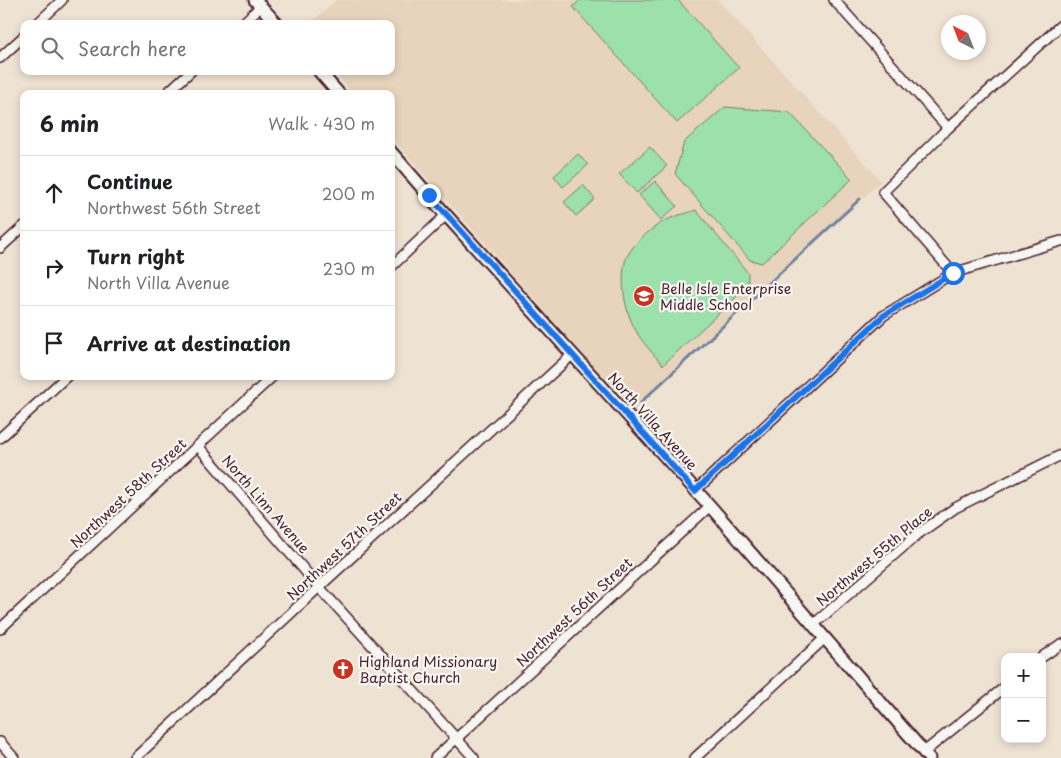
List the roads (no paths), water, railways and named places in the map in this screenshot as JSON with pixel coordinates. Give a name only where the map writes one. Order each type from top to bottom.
[{"type":"street","points":[[41,20],[62,0]]},
{"type":"street","points":[[834,0],[948,128]]},
{"type":"street","points":[[245,20],[258,3],[273,20]]},
{"type":"street","points":[[953,273],[883,192],[948,128],[1061,25]]},
{"type":"street","points":[[0,58],[20,40]]},
{"type":"street","points":[[170,90],[187,75]]},
{"type":"street","points":[[323,75],[336,90]]},
{"type":"street","name":"North Villa Avenue","points":[[395,157],[710,506],[926,755]]},
{"type":"street","points":[[395,262],[446,215]]},
{"type":"street","points":[[0,248],[20,230]]},
{"type":"street","points":[[695,491],[883,316],[953,273],[1061,241]]},
{"type":"street","name":"Northwest 57th Street","points":[[135,758],[573,354]]},
{"type":"street","points":[[0,438],[63,380]]},
{"type":"street","name":"Northwest 58th Street","points":[[0,629],[269,380]]},
{"type":"street","name":"North Linn Avenue","points":[[198,446],[319,587],[474,758]]},
{"type":"street","name":"Northwest 55th Place","points":[[813,625],[918,534],[955,508],[1061,455]]},
{"type":"street","name":"Northwest 56th Street","points":[[435,758],[710,506]]},
{"type":"street","points":[[695,758],[825,638]]},
{"type":"street","points":[[1046,654],[1061,644]]},
{"type":"street","points":[[926,755],[1001,690]]},
{"type":"street","points":[[0,742],[14,758]]},
{"type":"waterway","points":[[641,402],[860,199]]},
{"type":"place","name":"Belle Isle Enterprise Middle School","points":[[644,296]]},
{"type":"place","name":"Highland Missionary Baptist Church","points":[[343,669]]}]
